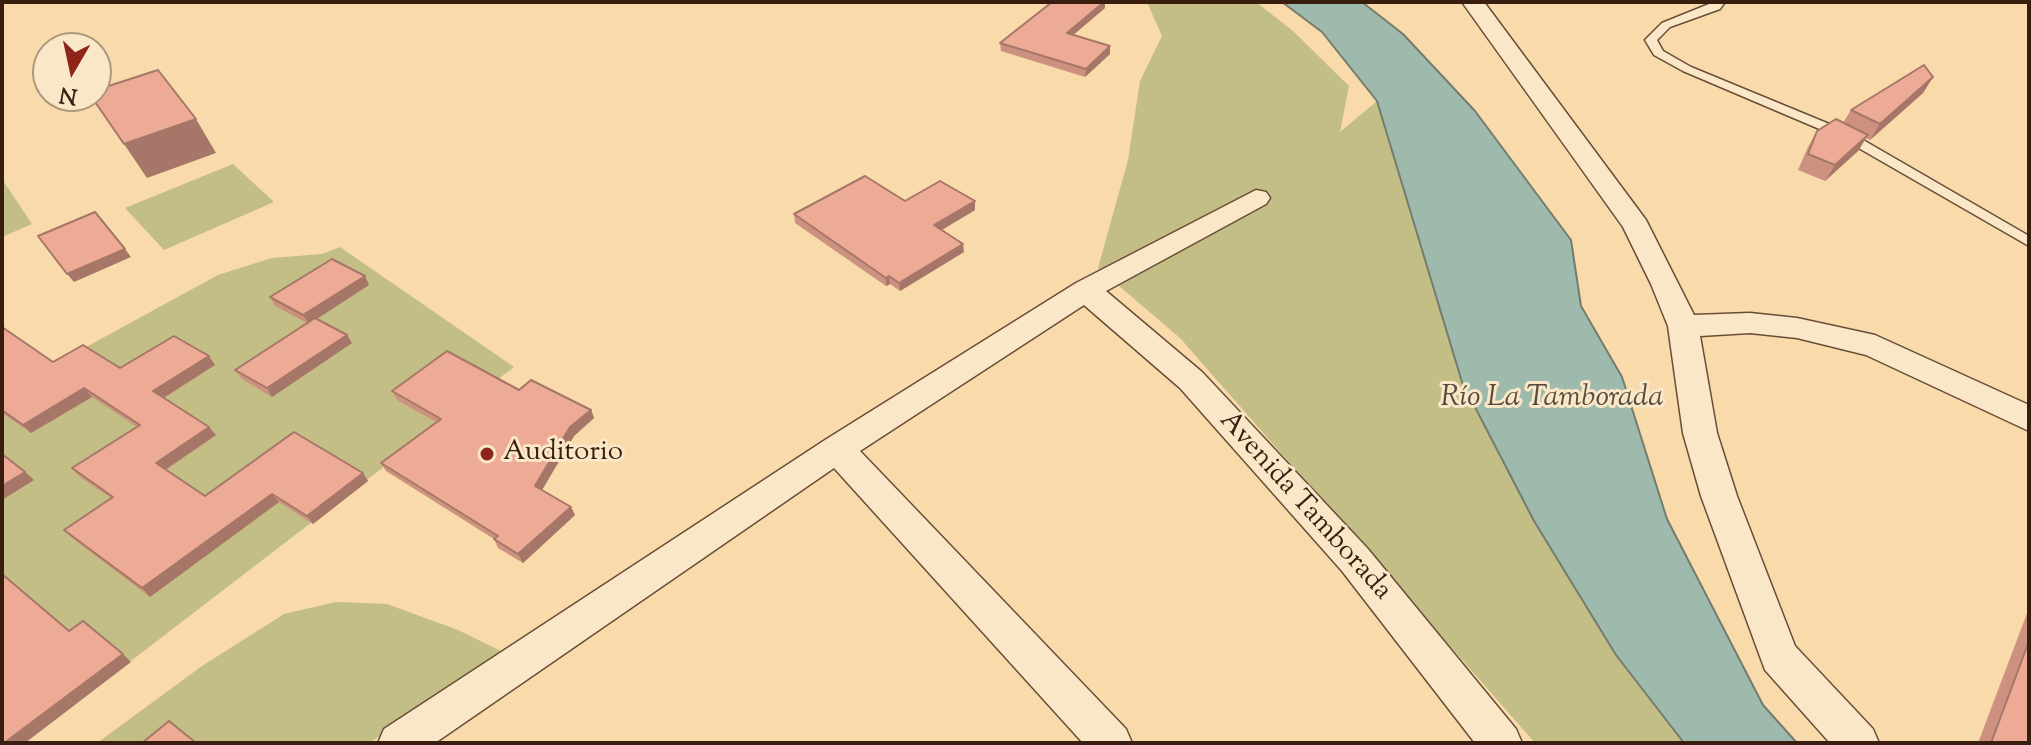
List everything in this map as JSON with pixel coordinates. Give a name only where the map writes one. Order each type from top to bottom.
[{"type":"street","points":[[1473,2],[1636,226],[1683,326],[1700,433],[1719,496],[1779,657],[1858,743]]},
{"type":"street","points":[[421,737],[837,449],[1086,290],[1256,198]]},
{"type":"street","name":"Avenida Tamborada","points":[[1086,290],[1201,391],[1355,560],[1501,743]]},
{"type":"street","points":[[1683,326],[1750,323],[1797,328],[1875,346],[2029,419]]},
{"type":"street","points":[[837,449],[1111,743]]},
{"type":"lane","points":[[1720,2],[1716,7],[1666,25],[1651,40],[1658,53],[1687,69],[1847,136],[2029,242]]},
{"type":"shaded area","points":[[1147,2],[1256,2],[1293,31],[1349,86],[1340,132],[1377,101],[1462,382],[1534,521],[1616,655],[1684,743],[1535,743],[1180,338],[1098,268],[1128,160],[1140,81],[1162,36]]},
{"type":"shaded area","points":[[233,164],[274,202],[164,250],[125,208]]},
{"type":"shaded area","points":[[2,179],[32,224],[2,237]]},
{"type":"shaded area","points":[[340,247],[514,367],[24,743],[2,743],[2,332],[55,364],[218,275],[272,258],[322,254]]},
{"type":"shaded area","points":[[336,602],[387,604],[458,630],[507,654],[369,743],[97,743],[202,666],[284,614]]},
{"type":"water","name":"Río La Tamborada","points":[[1282,2],[1362,2],[1403,34],[1475,111],[1571,240],[1581,306],[1622,377],[1667,519],[1763,705],[1797,743],[1684,743],[1616,655],[1534,521],[1462,382],[1377,101],[1322,32]]},
{"type":"building","points":[[1052,2],[1104,2],[1067,33],[1110,46],[1086,69],[1000,43]]},
{"type":"building","points":[[1924,65],[1933,77],[1880,124],[1851,110]]},
{"type":"building","points":[[158,70],[196,119],[124,144],[102,112],[112,112],[112,85]]},
{"type":"building","points":[[1836,119],[1868,135],[1835,165],[1808,154],[1817,131]]},
{"type":"building","points":[[865,176],[905,201],[940,181],[975,201],[934,225],[963,244],[899,283],[889,276],[886,278],[794,214]]},
{"type":"building","points":[[95,212],[125,249],[67,274],[38,236]]},
{"type":"building","points":[[332,259],[365,276],[303,315],[270,297]]},
{"type":"building","points":[[315,318],[347,335],[267,388],[235,370]]},
{"type":"building","points":[[2,327],[53,362],[83,345],[120,368],[174,336],[209,356],[153,391],[209,427],[156,463],[205,496],[294,432],[363,473],[307,516],[272,494],[142,588],[64,530],[113,497],[72,468],[140,425],[84,388],[23,425],[2,410]]},
{"type":"building","name":"Auditorio","points":[[447,351],[519,390],[531,380],[591,410],[570,427],[535,486],[571,507],[518,554],[494,539],[498,536],[381,463],[441,419],[392,391]]},
{"type":"building","points":[[2,454],[25,472],[2,486]]},
{"type":"building","points":[[2,574],[69,631],[83,621],[123,654],[4,743],[2,743]]},
{"type":"building","points":[[2029,641],[2029,743],[1991,743]]},
{"type":"building","points":[[169,721],[196,743],[142,743]]},
{"type":"place","name":"Auditorio","points":[[487,454]]}]
